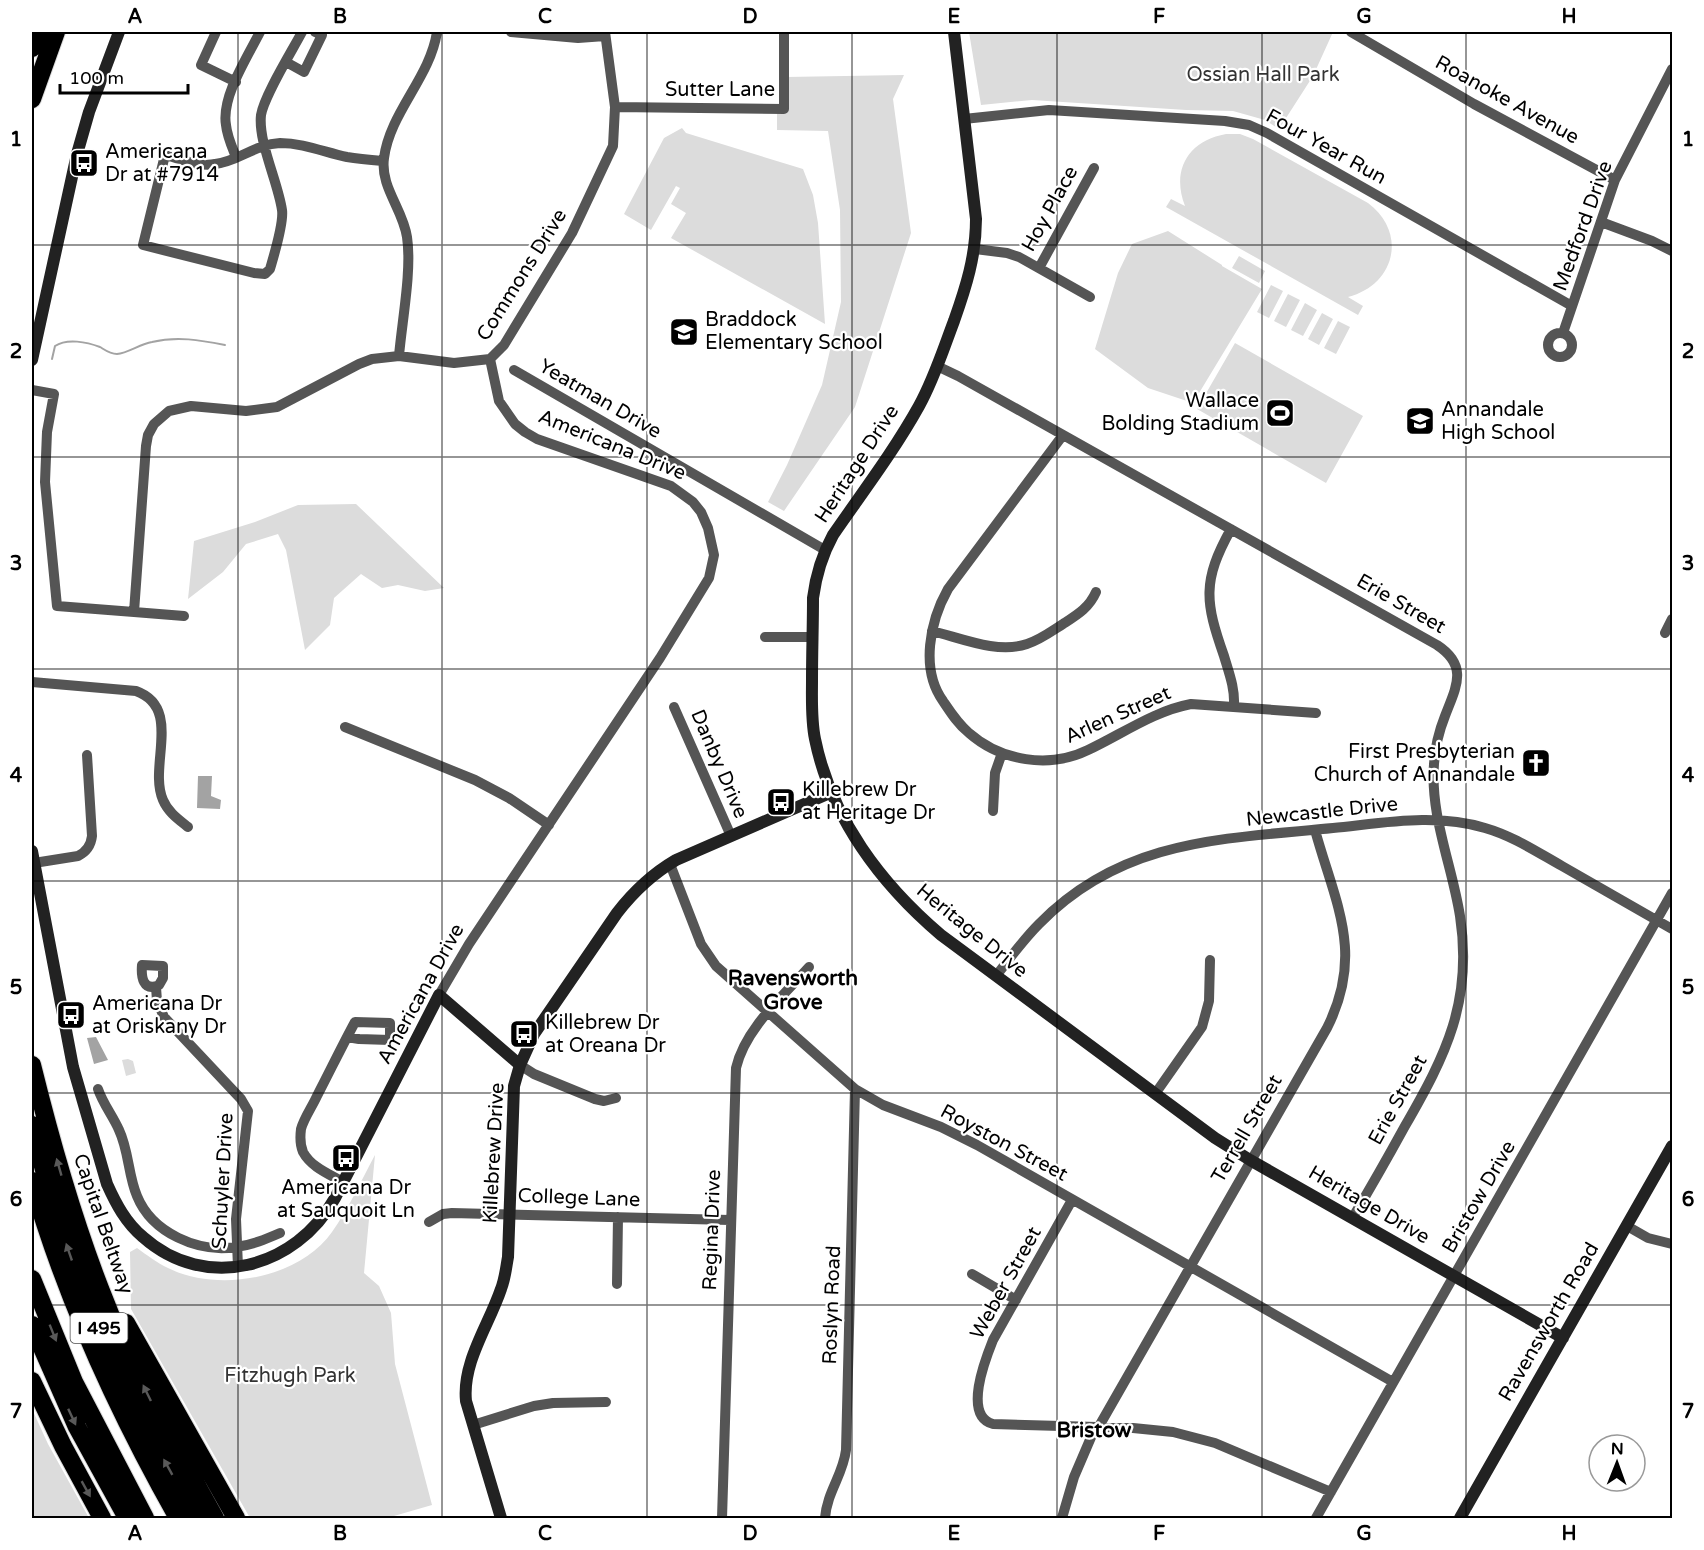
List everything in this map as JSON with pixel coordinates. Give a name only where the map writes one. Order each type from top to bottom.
[{"type":"highway","points":[[32,48],[38,32]]},
{"type":"highway","points":[[32,99],[56,32]]},
{"type":"highway","name":"Capital Beltway","points":[[32,1065],[76,1223],[102,1293],[157,1413],[215,1518]]},
{"type":"highway","name":"I 495","points":[[32,1125],[65,1240],[100,1332],[128,1392],[196,1518]]},
{"type":"highway","points":[[32,1181],[54,1251],[90,1341],[124,1417],[178,1518]]},
{"type":"highway","points":[[32,1222],[93,1376],[166,1518]]},
{"type":"highway","points":[[76,1223],[137,1343],[236,1518]]},
{"type":"highway","name":"I 495","points":[[32,1279],[74,1382],[145,1518]]},
{"type":"highway","points":[[32,1325],[77,1426],[127,1518]]},
{"type":"highway","points":[[32,1381],[63,1446],[102,1518]]},
{"type":"street","points":[[32,360],[77,154],[89,112],[119,32]]},
{"type":"street","points":[[216,32],[201,65],[236,82]]},
{"type":"street","points":[[236,157],[225,116],[229,97],[260,32]]},
{"type":"street","points":[[302,32],[261,115],[265,145],[283,213],[270,269],[267,272],[254,273],[142,245],[165,155],[207,165],[224,162],[265,145],[278,143],[302,145],[345,156],[383,161]]},
{"type":"street","points":[[286,62],[304,72],[322,35],[315,32]]},
{"type":"street","points":[[399,356],[408,244],[398,208],[387,186],[383,161],[393,129],[430,60],[437,32]]},
{"type":"street","points":[[510,32],[578,38],[605,34]]},
{"type":"street","name":"Sutter Lane","points":[[615,107],[784,109],[784,32]]},
{"type":"street","name":"Heritage Drive","points":[[954,32],[976,219],[975,249],[967,283],[937,366],[920,404],[825,549],[815,581],[814,730],[832,792],[856,841],[888,884],[933,929],[1215,1138],[1563,1338]]},
{"type":"street","name":"Roanoke Avenue","points":[[1351,32],[1474,104],[1615,180]]},
{"type":"street","name":"Commons Drive","points":[[134,612],[146,446],[148,435],[154,424],[170,411],[191,406],[246,411],[277,407],[359,364],[385,356],[454,363],[490,359],[504,345],[576,225],[613,147],[615,107],[605,34]]},
{"type":"street","name":"Medford Drive","points":[[1563,333],[1615,180],[1668,87],[1672,69]]},
{"type":"street","name":"Four Year Run","points":[[964,119],[1049,110],[1225,121],[1249,125],[1267,133],[1572,306]]},
{"type":"street","name":"Hoy Place","points":[[1039,268],[1094,168]]},
{"type":"street","points":[[1601,222],[1672,251]]},
{"type":"street","points":[[975,249],[1007,253],[1090,297]]},
{"type":"street","name":"Americana Drive","points":[[33,857],[73,1067],[107,1184],[123,1215],[143,1238],[169,1254],[203,1265],[238,1267],[274,1257],[301,1241],[321,1220],[343,1182],[439,994],[469,944],[660,658],[704,587],[712,568],[713,543],[701,512],[682,492],[537,439],[515,424],[499,401],[490,359]]},
{"type":"street","name":"Erie Street","points":[[937,366],[1437,645],[1452,658],[1456,666],[1458,685],[1439,734],[1433,784],[1462,938],[1463,958],[1459,1003],[1449,1042],[1437,1070],[1353,1217]]},
{"type":"street","name":"Yeatman Drive","points":[[513,370],[825,549]]},
{"type":"street","points":[[32,390],[54,394],[47,432],[45,482],[57,606],[184,616]]},
{"type":"street","name":"Arlen Street","points":[[1064,435],[948,589],[935,616],[932,631],[933,681],[940,698],[956,721],[990,748],[1027,759],[1041,760],[1065,758],[1086,751],[1176,706],[1191,704],[1234,706],[1316,713]]},
{"type":"street","points":[[1231,529],[1215,561],[1209,590],[1212,621],[1232,682],[1234,706]]},
{"type":"street","points":[[932,631],[995,646],[1018,647],[1041,638],[1082,612],[1096,592]]},
{"type":"street","points":[[1665,633],[1672,619]]},
{"type":"street","points":[[765,637],[813,637]]},
{"type":"street","points":[[32,682],[136,691],[150,698],[158,709],[162,723],[158,776],[160,790],[171,812],[188,827]]},
{"type":"street","name":"Danby Drive","points":[[674,707],[730,836]]},
{"type":"street","points":[[345,727],[487,786],[549,825]]},
{"type":"street","points":[[993,811],[997,765],[1002,753]]},
{"type":"street","points":[[33,857],[78,856],[83,854],[90,845],[92,836],[87,755]]},
{"type":"street","name":"Killebrew Drive","points":[[501,1518],[466,1401],[465,1381],[505,1274],[513,1102],[519,1065],[534,1034],[617,913],[641,885],[670,864],[832,792]]},
{"type":"street","name":"Newcastle Drive","points":[[996,976],[1022,942],[1056,907],[1096,879],[1147,855],[1186,845],[1423,819],[1469,824],[1507,836],[1672,929]]},
{"type":"street","name":"Terrell Street","points":[[1062,1518],[1074,1477],[1097,1428],[1327,1028],[1339,1002],[1345,967],[1344,925],[1315,830]]},
{"type":"street","name":"Royston Street","points":[[670,864],[694,928],[708,957],[725,977],[855,1089],[883,1105],[941,1127],[1393,1382]]},
{"type":"street","name":"Bristow Drive","points":[[1316,1518],[1672,893]]},
{"type":"street","points":[[1155,1094],[1202,1027],[1209,1001],[1210,960]]},
{"type":"street","name":"Regina Drive","points":[[722,1518],[736,1068],[744,1044],[809,967]]},
{"type":"street","name":"Schuyler Drive","points":[[156,987],[157,1001],[164,1017],[241,1098],[248,1111],[236,1219],[238,1267]]},
{"type":"street","points":[[439,994],[519,1065],[534,1074],[595,1100],[604,1101],[616,1098]]},
{"type":"street","points":[[343,1182],[308,1159],[301,1148],[300,1138],[303,1123],[347,1037]]},
{"type":"street","points":[[98,1089],[119,1130],[126,1150],[131,1181],[140,1204],[148,1215],[171,1233],[187,1241],[216,1248],[257,1243],[280,1233]]},
{"type":"street","name":"Roslyn Road","points":[[825,1518],[829,1495],[841,1470],[846,1450],[855,1089]]},
{"type":"street","name":"Ravensworth Road","points":[[1460,1518],[1672,1146]]},
{"type":"street","name":"Weber Street","points":[[1072,1200],[993,1340],[986,1357],[977,1408],[982,1419],[993,1424],[1150,1429],[1200,1438],[1331,1492]]},
{"type":"street","name":"College Lane","points":[[429,1222],[443,1214],[452,1213],[730,1220]]},
{"type":"street","points":[[617,1284],[618,1217]]},
{"type":"street","points":[[1627,1226],[1648,1238],[1672,1244]]},
{"type":"street","points":[[972,1274],[1016,1300]]},
{"type":"street","points":[[473,1425],[534,1406],[553,1403],[606,1402]]},
{"type":"green space","name":"Ossian Hall Park","points":[[969,32],[1333,32],[1313,76],[1279,129],[1265,120],[1233,111],[1032,100],[981,105]]},
{"type":"green space","points":[[904,75],[893,99],[911,233],[855,407],[784,511],[768,502],[822,385],[841,302],[840,210],[828,131],[777,130],[777,114],[786,77]]},
{"type":"green space","points":[[682,128],[686,133],[803,169],[813,195],[818,223],[825,324],[671,238],[686,213],[671,204],[680,188],[676,186],[651,230],[624,214],[664,138]]},
{"type":"green space","points":[[1226,134],[1240,134],[1253,139],[1368,203],[1381,215],[1392,243],[1391,257],[1386,270],[1377,281],[1364,291],[1348,297],[1363,306],[1358,315],[1166,207],[1171,199],[1185,206],[1180,181],[1186,159],[1193,150],[1202,143]]},
{"type":"green space","points":[[1168,231],[1262,289],[1193,403],[1148,388],[1095,349],[1118,273],[1132,244]]},
{"type":"green space","points":[[1239,256],[1265,271],[1259,283],[1232,268]]},
{"type":"green space","points":[[1271,285],[1283,291],[1269,318],[1257,312]]},
{"type":"green space","points":[[1288,294],[1300,300],[1286,327],[1274,321]]},
{"type":"green space","points":[[1305,303],[1317,310],[1303,336],[1291,330]]},
{"type":"green space","points":[[1322,313],[1333,319],[1319,345],[1308,339]]},
{"type":"green space","points":[[1338,321],[1350,327],[1336,354],[1324,348]]},
{"type":"green space","name":"Wallace Bolding Stadium","points":[[1235,343],[1363,416],[1326,483],[1197,409]]},
{"type":"green space","points":[[356,504],[444,588],[425,591],[398,585],[382,588],[361,574],[334,598],[330,625],[305,650],[286,550],[278,534],[246,544],[223,572],[188,599],[194,541],[255,522],[298,505]]},
{"type":"green space","points":[[122,1060],[133,1061],[136,1073],[126,1076]]},
{"type":"green space","name":"Fitzhugh Park","points":[[375,1155],[364,1273],[379,1286],[391,1313],[395,1364],[432,1505],[387,1518],[250,1518],[131,1309],[130,1252],[137,1248],[168,1268],[188,1276],[210,1280],[256,1277],[279,1271],[318,1248],[332,1232]]},
{"type":"green space","points":[[32,1409],[48,1444],[89,1518],[32,1518]]},
{"type":"shaded area","points":[[198,776],[212,776],[211,796],[221,800],[220,809],[197,808]]},
{"type":"shaded area","points":[[96,1037],[108,1060],[94,1064],[87,1038]]},
{"type":"waterway","points":[[52,359],[55,346],[71,341],[100,347],[117,354],[148,343],[170,339],[198,340],[225,345]]},
{"type":"place","name":"Americana Dr at #7914","points":[[84,163]]},
{"type":"place","name":"Braddock Elementary School","points":[[684,332]]},
{"type":"place","name":"Wallace Bolding Stadium","points":[[1280,413]]},
{"type":"place","name":"Annandale High School","points":[[1420,421]]},
{"type":"place","name":"First Presbyterian Church of Annandale","points":[[1536,763]]},
{"type":"place","name":"Killebrew Dr at Heritage Dr","points":[[781,802]]},
{"type":"place","name":"Americana Dr at Oriskany Dr","points":[[71,1015]]},
{"type":"place","name":"Killebrew Dr at Oreana Dr","points":[[524,1034]]},
{"type":"place","name":"Americana Dr at Sauquoit Ln","points":[[346,1158]]},
{"type":"district","name":"Ravensworth Grove","points":[[793,990]]},
{"type":"district","name":"Bristow","points":[[1094,1430]]}]
